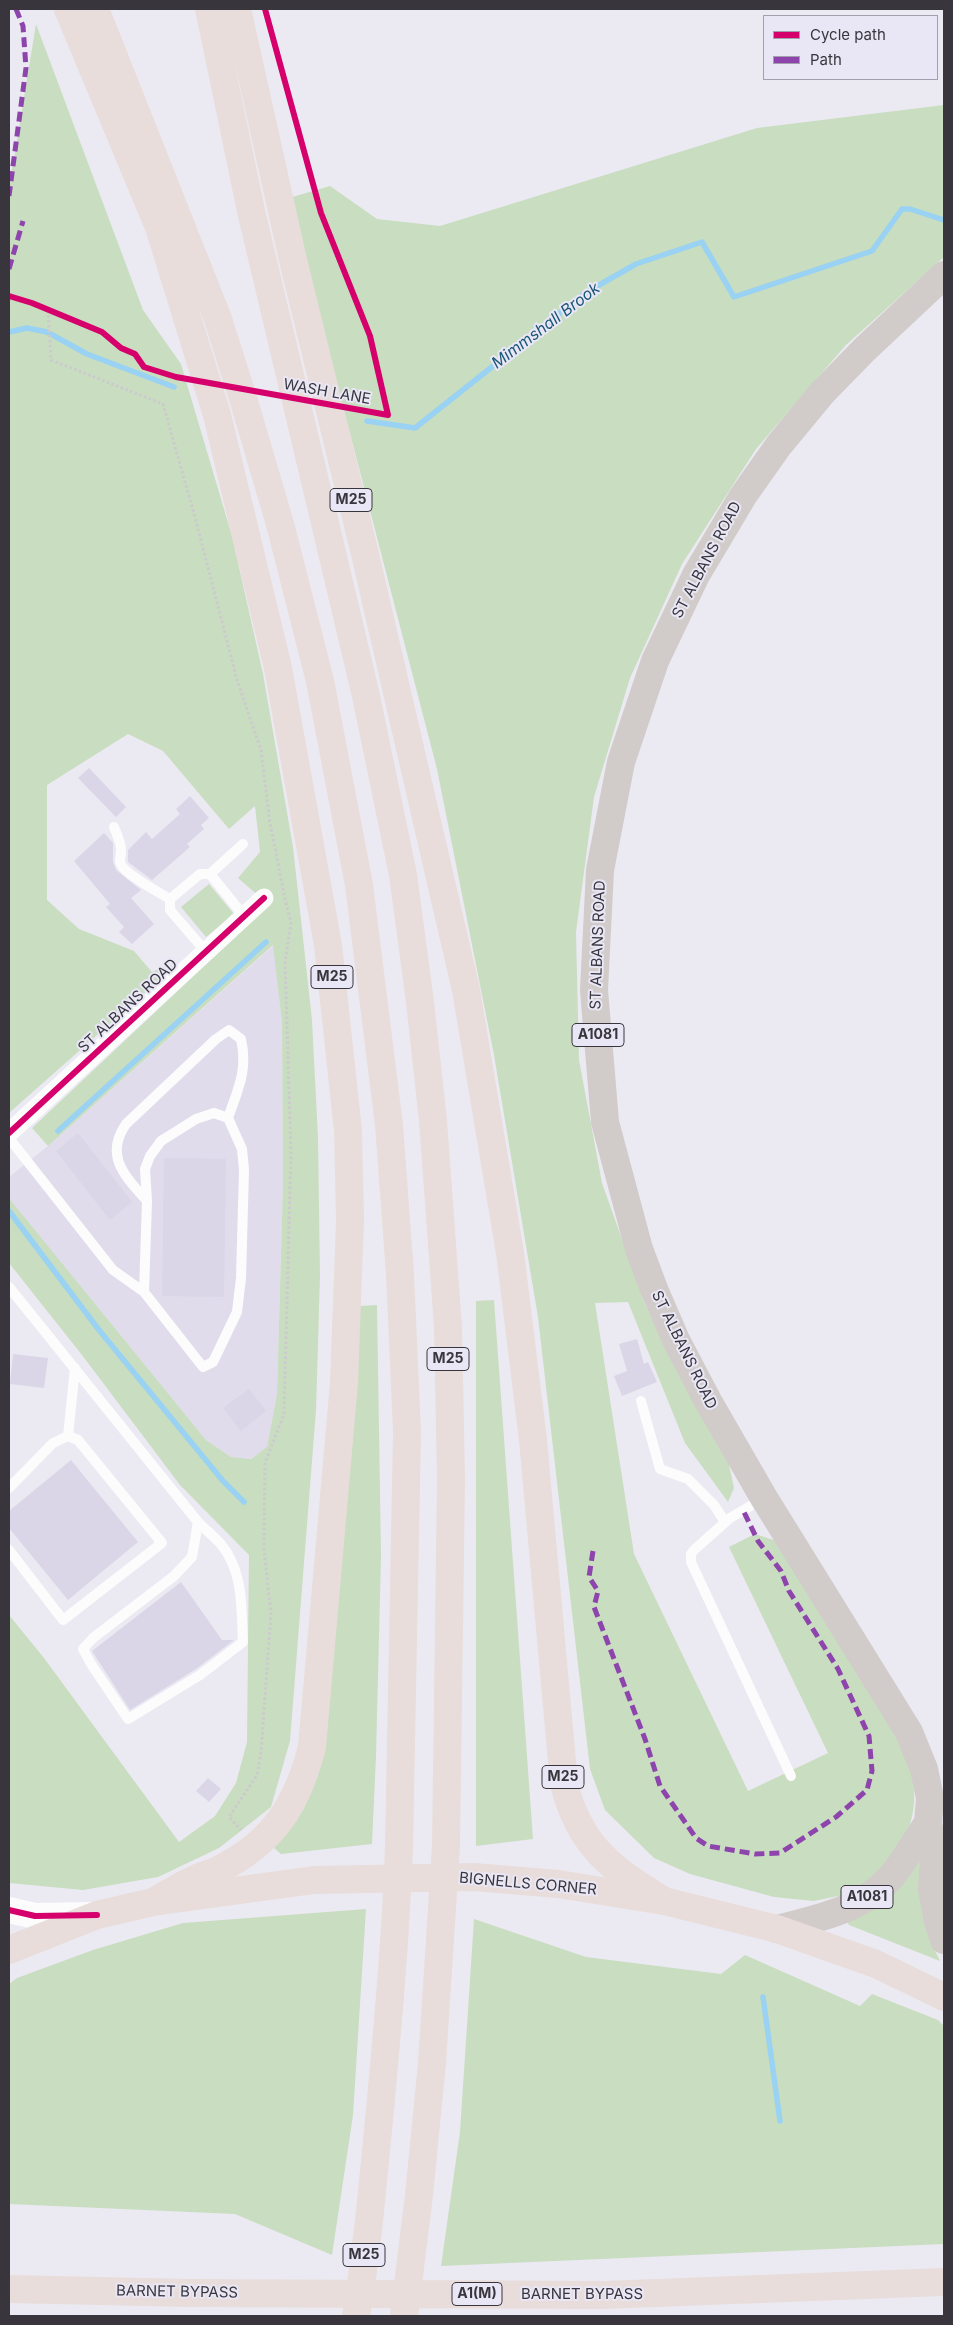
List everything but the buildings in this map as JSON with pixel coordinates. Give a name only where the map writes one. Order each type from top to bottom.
[{"type":"highway","name":"M25","points":[[68,9],[159,227],[218,415],[283,697],[328,945],[348,1131],[350,1220],[344,1383],[312,1747],[304,1777],[295,1798],[282,1819],[262,1840],[247,1853],[217,1871],[193,1880],[153,1902]]},
{"type":"highway","name":"M25","points":[[95,9],[218,319],[280,524],[320,681],[359,885],[389,1125],[400,1274],[407,1432],[399,1846],[397,1910],[372,2194],[356,2316]]},
{"type":"highway","name":"M25","points":[[209,9],[251,211],[366,696],[402,875],[419,992],[433,1121],[448,1327],[451,1479],[446,1846],[432,2063],[419,2195],[404,2316]]},
{"type":"highway","name":"M25","points":[[237,9],[294,260],[365,554],[466,990],[510,1253],[533,1440],[564,1784],[574,1819],[593,1848],[628,1878],[664,1900]]},
{"type":"highway","name":"BIGNELLS CORNER","points":[[9,1950],[98,1915],[153,1902],[314,1880],[474,1877],[558,1884],[664,1900],[778,1929],[876,1964],[944,1997]]},
{"type":"highway","name":"BARNET BYPASS","points":[[9,2289],[189,2293],[603,2295],[944,2282]]},
{"type":"main road","name":"ST ALBANS ROAD","points":[[944,275],[865,349],[822,394],[779,445],[742,496],[701,567],[655,661],[621,762],[600,870],[594,990],[605,1122],[639,1249],[676,1340],[708,1401],[764,1498],[909,1732],[924,1769],[930,1798],[928,1823],[934,1857],[932,1889],[944,1940]]},
{"type":"main road","name":"A1081","points":[[778,1929],[838,1912],[874,1893],[890,1877],[928,1823]]},
{"type":"street","name":"ST ALBANS ROAD","points":[[9,1133],[264,898]]},
{"type":"street","name":"BIGNELLS CORNER","points":[[9,1910],[35,1916],[98,1915]]},
{"type":"lane","points":[[114,827],[121,849],[120,863],[143,884],[170,899]]},
{"type":"lane","points":[[170,899],[200,874],[210,874],[243,844]]},
{"type":"lane","points":[[210,874],[244,916]]},
{"type":"lane","points":[[170,899],[170,910],[206,952]]},
{"type":"lane","points":[[9,1138],[113,1270],[144,1292],[203,1366],[213,1362],[237,1312],[241,1278],[244,1170],[242,1149],[228,1118],[244,1074],[245,1055],[241,1039],[229,1030],[216,1039],[126,1124],[118,1136],[116,1156],[121,1168],[147,1201]]},
{"type":"lane","points":[[144,1292],[147,1201],[145,1169],[150,1156],[161,1141],[196,1119],[214,1113],[228,1118]]},
{"type":"lane","points":[[9,1287],[198,1522],[221,1544],[235,1569],[240,1588],[243,1642],[200,1675],[128,1719],[83,1649],[93,1638],[174,1576],[192,1557],[198,1522]]},
{"type":"lane","points":[[68,1436],[75,1368]]},
{"type":"lane","points":[[641,1401],[660,1469],[688,1480],[714,1505],[725,1522]]},
{"type":"lane","points":[[9,1488],[53,1443],[68,1436],[78,1440],[162,1543],[63,1620],[9,1550]]},
{"type":"lane","points":[[764,1498],[725,1522],[694,1550],[691,1554],[691,1562],[791,1776]]},
{"type":"path","points":[[40,306],[49,313],[57,313]]},
{"type":"path","points":[[49,313],[51,360],[163,404],[195,517],[237,680],[261,750],[270,822],[284,899],[291,922],[286,963],[291,1152],[284,1414],[265,1463],[264,1549],[270,1613],[261,1753],[257,1775],[229,1817],[246,1835]]},
{"type":"shaded area","points":[[274,945],[282,1023],[283,1183],[277,1394],[267,1448],[250,1459],[231,1457],[206,1440],[9,1198],[9,1177],[48,1146]]},
{"type":"green space","points":[[36,24],[143,310],[181,364],[232,536],[263,674],[293,847],[312,1020],[318,1138],[320,1276],[316,1410],[290,1741],[271,1807],[219,1848],[158,1877],[83,1890],[9,1883],[9,1615],[44,1658],[179,1842],[215,1816],[236,1783],[247,1742],[249,1555],[180,1485],[82,1355],[9,1263],[9,1198],[206,1440],[231,1457],[251,1459],[267,1447],[277,1394],[283,1183],[282,1023],[273,945],[48,1146],[32,1128],[269,905],[238,878],[260,852],[255,806],[229,829],[163,751],[128,734],[47,785],[47,900],[79,929],[134,951],[152,972],[166,966],[176,965],[9,1113],[9,181]]},
{"type":"green space","points":[[944,105],[944,257],[846,345],[756,449],[682,564],[630,678],[594,797],[576,932],[579,1060],[602,1183],[645,1304],[683,1383],[729,1465],[734,1488],[728,1502],[685,1443],[628,1302],[595,1303],[634,1554],[748,1791],[828,1753],[729,1547],[755,1534],[777,1541],[901,1742],[911,1770],[914,1796],[914,1809],[906,1835],[886,1872],[841,1903],[838,1896],[814,1901],[774,1897],[690,1874],[654,1858],[605,1810],[590,1769],[538,1317],[494,1055],[437,769],[289,198],[330,186],[377,219],[440,226],[757,128]]},
{"type":"green space","points":[[209,884],[234,914],[206,937],[181,907]]},
{"type":"green space","points":[[494,1300],[533,1839],[476,1846],[476,1301]]},
{"type":"green space","points":[[377,1305],[381,1556],[372,1844],[281,1854],[274,1848],[303,1810],[315,1782],[323,1752],[360,1306]]},
{"type":"green space","points":[[918,1859],[922,1861],[922,1889],[926,1924],[940,1961],[849,1925],[847,1921]]},
{"type":"green space","points":[[366,1909],[353,2115],[332,2255],[235,2214],[9,2204],[9,1984],[17,1978],[93,1950],[183,1923]]},
{"type":"green space","points":[[474,1919],[586,1957],[721,1974],[745,1955],[860,2006],[872,1994],[938,2020],[944,2026],[944,2244],[441,2266],[460,2132]]},
{"type":"waterway","name":"Mimmshall Brook","points":[[367,421],[415,428],[585,293],[636,264],[702,242],[734,297],[872,251],[902,209],[910,209],[944,220]]},
{"type":"waterway","name":"Mimmshall Brook","points":[[9,332],[27,328],[47,332],[87,354],[174,387]]},
{"type":"waterway","points":[[58,1131],[266,942]]},
{"type":"waterway","points":[[9,1211],[99,1330],[223,1481],[244,1502]]},
{"type":"waterway","points":[[763,1997],[780,2121]]},
{"type":"marked path","points":[[9,196],[26,68],[23,26],[16,9]]},
{"type":"marked path","points":[[9,269],[23,221]]},
{"type":"marked path","points":[[593,1551],[589,1577],[598,1591],[594,1607],[645,1739],[660,1786],[696,1838],[708,1846],[755,1854],[780,1853],[836,1817],[867,1790],[872,1771],[869,1736],[838,1669],[789,1591],[781,1571],[758,1541],[743,1510]]},
{"type":"cycle path","name":"WASH LANE","points":[[9,296],[32,303],[102,332],[121,348],[135,354],[144,367],[176,377],[388,415],[370,336],[321,213],[265,9]]},
{"type":"cycle path","points":[[9,1133],[264,898]]},
{"type":"cycle path","points":[[9,1910],[35,1916],[97,1915]]}]
